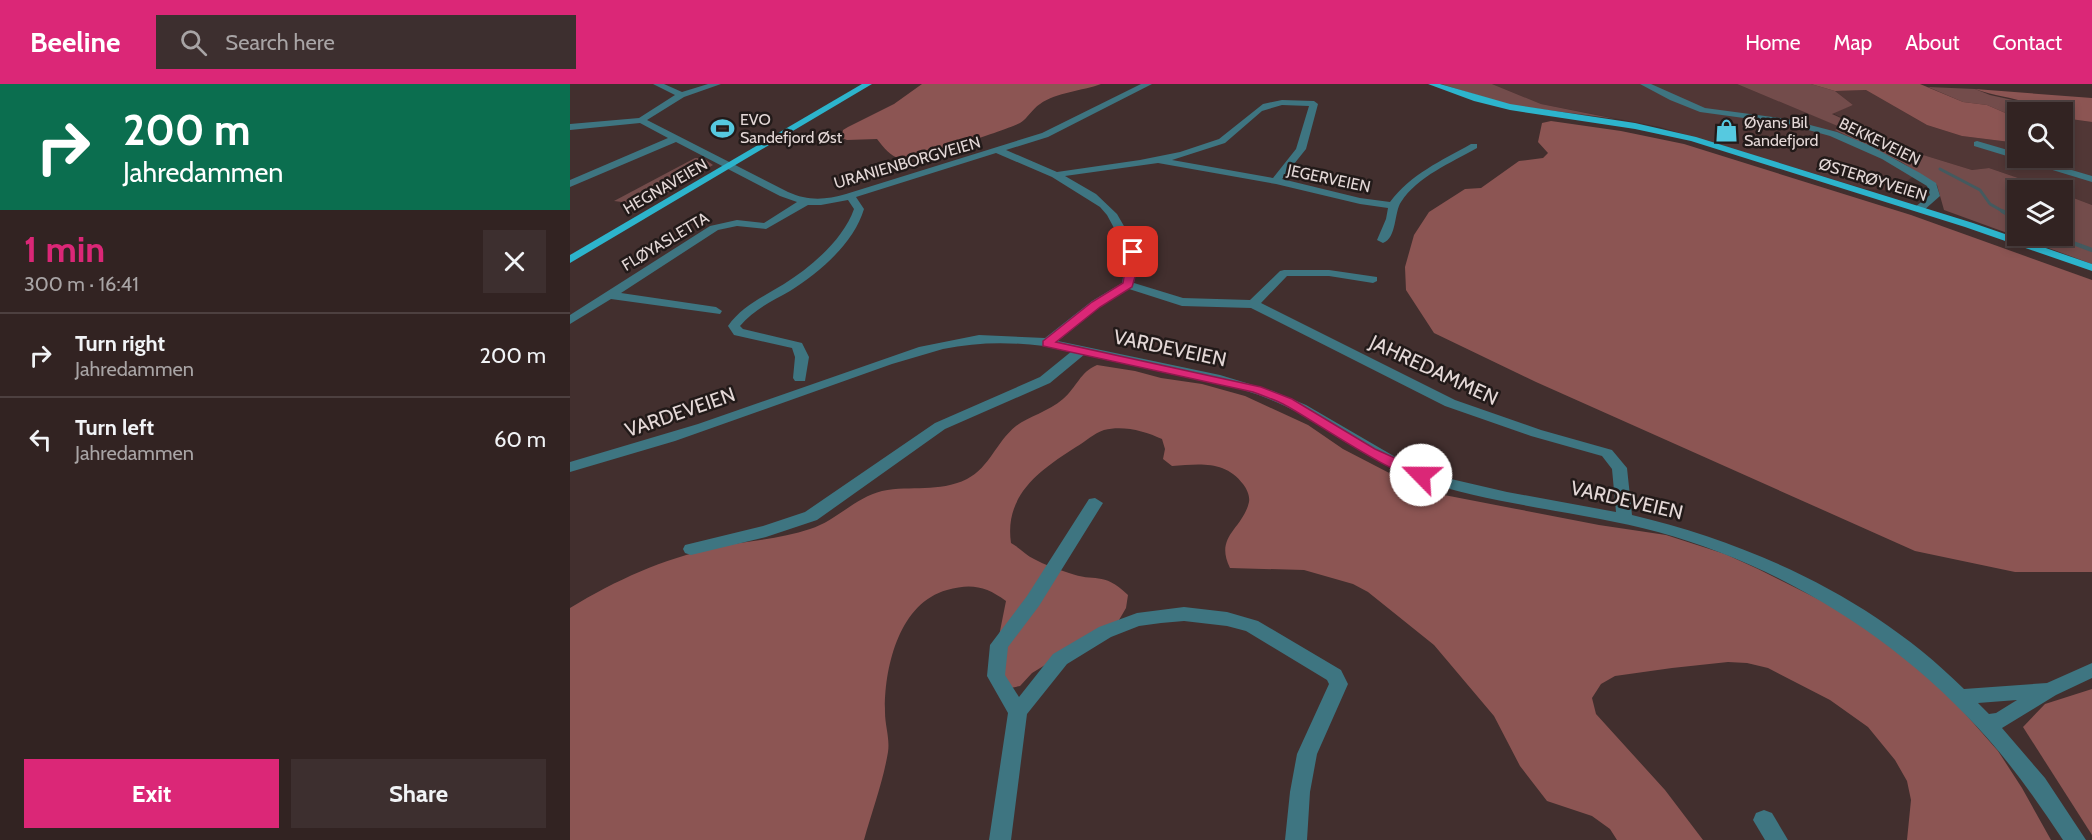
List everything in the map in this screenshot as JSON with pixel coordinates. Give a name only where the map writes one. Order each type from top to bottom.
[{"type":"main road","name":"HEGNAVEIEN","points":[[570,260],[868,84]]},
{"type":"main road","name":"ØSTERØYVEIEN","points":[[1432,84],[1477,99],[1519,109],[1670,132],[1919,209],[2092,268]]},
{"type":"street","points":[[657,84],[681,95]]},
{"type":"street","points":[[570,128],[641,120],[681,95],[717,84]]},
{"type":"street","name":"URANIENBORGVEIEN","points":[[641,120],[731,166],[772,190],[805,202],[824,201],[850,196],[999,151],[1056,131],[1148,84]]},
{"type":"street","name":"BEKKEVEIEN","points":[[1644,84],[1683,103],[1702,109],[1796,123],[1856,144],[1897,164],[1932,185],[1935,196],[1919,209]]},
{"type":"street","points":[[1056,175],[1160,160],[1222,140],[1240,127],[1255,111],[1268,104],[1293,102],[1314,105],[1301,148],[1276,181]]},
{"type":"street","points":[[570,184],[675,139]]},
{"type":"street","points":[[1977,144],[2007,153]]},
{"type":"street","name":"JEGERVEIEN","points":[[1160,160],[1276,181],[1360,201],[1393,205],[1405,189],[1424,174],[1474,146]]},
{"type":"street","points":[[999,151],[1056,175],[1092,196],[1112,214],[1133,252],[1128,285],[1096,304],[1047,344]]},
{"type":"street","points":[[2055,168],[2092,179]]},
{"type":"street","points":[[800,378],[802,357],[797,346],[787,342],[750,336],[738,332],[734,326],[749,311],[795,282],[849,231],[858,216],[859,209],[850,196]]},
{"type":"street","name":"FLØYASLETTA","points":[[570,320],[714,228],[737,224],[766,226],[805,202]]},
{"type":"street","points":[[1383,240],[1393,220],[1393,205]]},
{"type":"street","points":[[1253,304],[1284,273],[1329,273],[1373,279]]},
{"type":"street","name":"JAHREDAMMEN","points":[[1128,285],[1182,302],[1253,304],[1450,403],[1525,429],[1607,453],[1619,468],[1624,519]]},
{"type":"street","name":"FLØYASLETTA","points":[[610,295],[716,311]]},
{"type":"street","name":"VARDEVEIEN","points":[[570,467],[661,442],[931,348],[980,339],[1047,344],[1082,350],[1235,383],[1275,396],[1301,408],[1371,452],[1421,475],[1474,489],[1624,519],[1708,542],[1754,560],[1808,587],[1891,638],[1921,660],[1962,697],[2035,780],[2075,840]]},
{"type":"street","points":[[691,549],[766,531],[811,516],[940,426],[1045,380],[1082,350]]},
{"type":"street","points":[[1018,712],[996,676],[999,645],[1033,601],[1095,503]]},
{"type":"street","points":[[1000,840],[1018,712],[1060,659],[1105,632],[1137,620],[1184,614],[1227,619],[1252,626],[1334,675],[1339,684],[1307,754],[1301,782],[1296,840]]},
{"type":"street","points":[[1987,723],[2001,720],[2049,690],[2092,670]]},
{"type":"street","points":[[1962,697],[2049,690]]},
{"type":"street","points":[[1764,820],[1777,840]]},
{"type":"shaded area","points":[[922,84],[1101,84],[1047,100],[1037,106],[1023,121],[1012,127],[908,158],[901,159],[894,156],[877,139],[847,140],[842,138],[843,130],[894,104]]},
{"type":"shaded area","points":[[1441,84],[1492,84],[1541,104],[1616,119],[1509,105]]},
{"type":"shaded area","points":[[1492,84],[1737,84],[1841,127],[1836,130],[1919,172],[1894,191],[1865,189],[1660,127],[1541,104]]},
{"type":"shaded area","points":[[1737,84],[1811,84],[1835,91],[1853,105],[1832,114],[1920,154],[1972,170],[1989,168],[2024,180],[2007,180],[2007,233],[1944,210],[1937,185],[1901,162],[1835,130],[1840,127]]},
{"type":"shaded area","points":[[1811,84],[1920,84],[1963,102],[1987,105],[2007,114],[2007,142],[1962,136],[1927,125],[1866,90],[1835,91]]},
{"type":"shaded area","points":[[1928,87],[1975,89],[2022,102],[2007,102],[2007,114],[1987,105],[1963,102]]},
{"type":"shaded area","points":[[1975,89],[2092,98],[2092,122],[2073,119],[2073,102],[2024,102]]},
{"type":"shaded area","points":[[1866,90],[1927,125],[1962,136],[2007,142],[2007,168],[2073,168],[2073,119],[2092,122],[2092,205],[2073,198],[2073,180],[2024,180],[1989,168],[1972,170],[1920,154],[1832,113],[1853,105],[1835,91]]},
{"type":"shaded area","points":[[1551,121],[1621,131],[1684,144],[1911,215],[2092,280],[2092,572],[2015,572],[1915,551],[1536,382],[1434,333],[1406,290],[1405,267],[1414,235],[1429,212],[1465,189],[1481,188],[1519,161],[1543,158],[1548,153],[1538,142],[1542,123]]},
{"type":"shaded area","points":[[695,158],[703,158],[713,165],[646,205],[614,201]]},
{"type":"shaded area","points":[[2073,198],[2092,205],[2092,264],[2043,246],[2073,246]]},
{"type":"shaded area","points":[[1097,365],[1202,384],[1245,396],[1308,425],[1343,449],[1397,477],[1439,494],[1599,525],[1666,535],[1725,554],[1758,569],[1866,623],[1954,701],[1998,751],[2051,840],[1907,840],[1911,800],[1907,781],[1895,760],[1868,727],[1830,700],[1768,668],[1747,663],[1728,662],[1615,676],[1601,684],[1592,698],[1596,714],[1665,790],[1703,840],[1617,840],[1610,829],[1592,816],[1547,801],[1520,766],[1494,716],[1434,645],[1368,592],[1353,584],[1304,570],[1230,568],[1225,548],[1227,540],[1246,511],[1249,502],[1246,488],[1236,476],[1211,465],[1172,466],[1163,459],[1165,449],[1162,439],[1141,431],[1119,428],[1097,433],[1038,475],[1019,498],[1010,526],[1011,543],[1031,557],[1051,567],[1078,576],[1105,580],[1119,587],[1128,595],[1126,608],[1119,620],[1032,673],[1020,686],[1001,690],[998,641],[1006,601],[985,589],[971,586],[947,590],[931,597],[917,608],[906,623],[892,657],[885,695],[888,752],[864,840],[570,840],[570,608],[623,579],[658,564],[716,547],[776,538],[810,529],[829,521],[863,498],[882,491],[946,486],[967,479],[982,468],[1009,432],[1027,419],[1057,403],[1068,394],[1086,372]]},
{"type":"shaded area","points":[[2092,689],[2092,835],[2023,727],[2045,704]]},
{"type":"waterway","points":[[1940,169],[1980,190],[1990,204],[2004,212]]},
{"type":"waterway","points":[[2002,211],[2007,214]]},
{"type":"waterway","points":[[2073,243],[2092,250]]},
{"type":"place","name":"EVO Sandefjord Øst","points":[[722,128]]},
{"type":"place","name":"Øyans Bil Sandefjord","points":[[1726,131]]},
{"type":"route","points":[[1133,252],[1128,285],[1096,304],[1047,344],[1256,389],[1301,408],[1371,452],[1421,475]]}]
